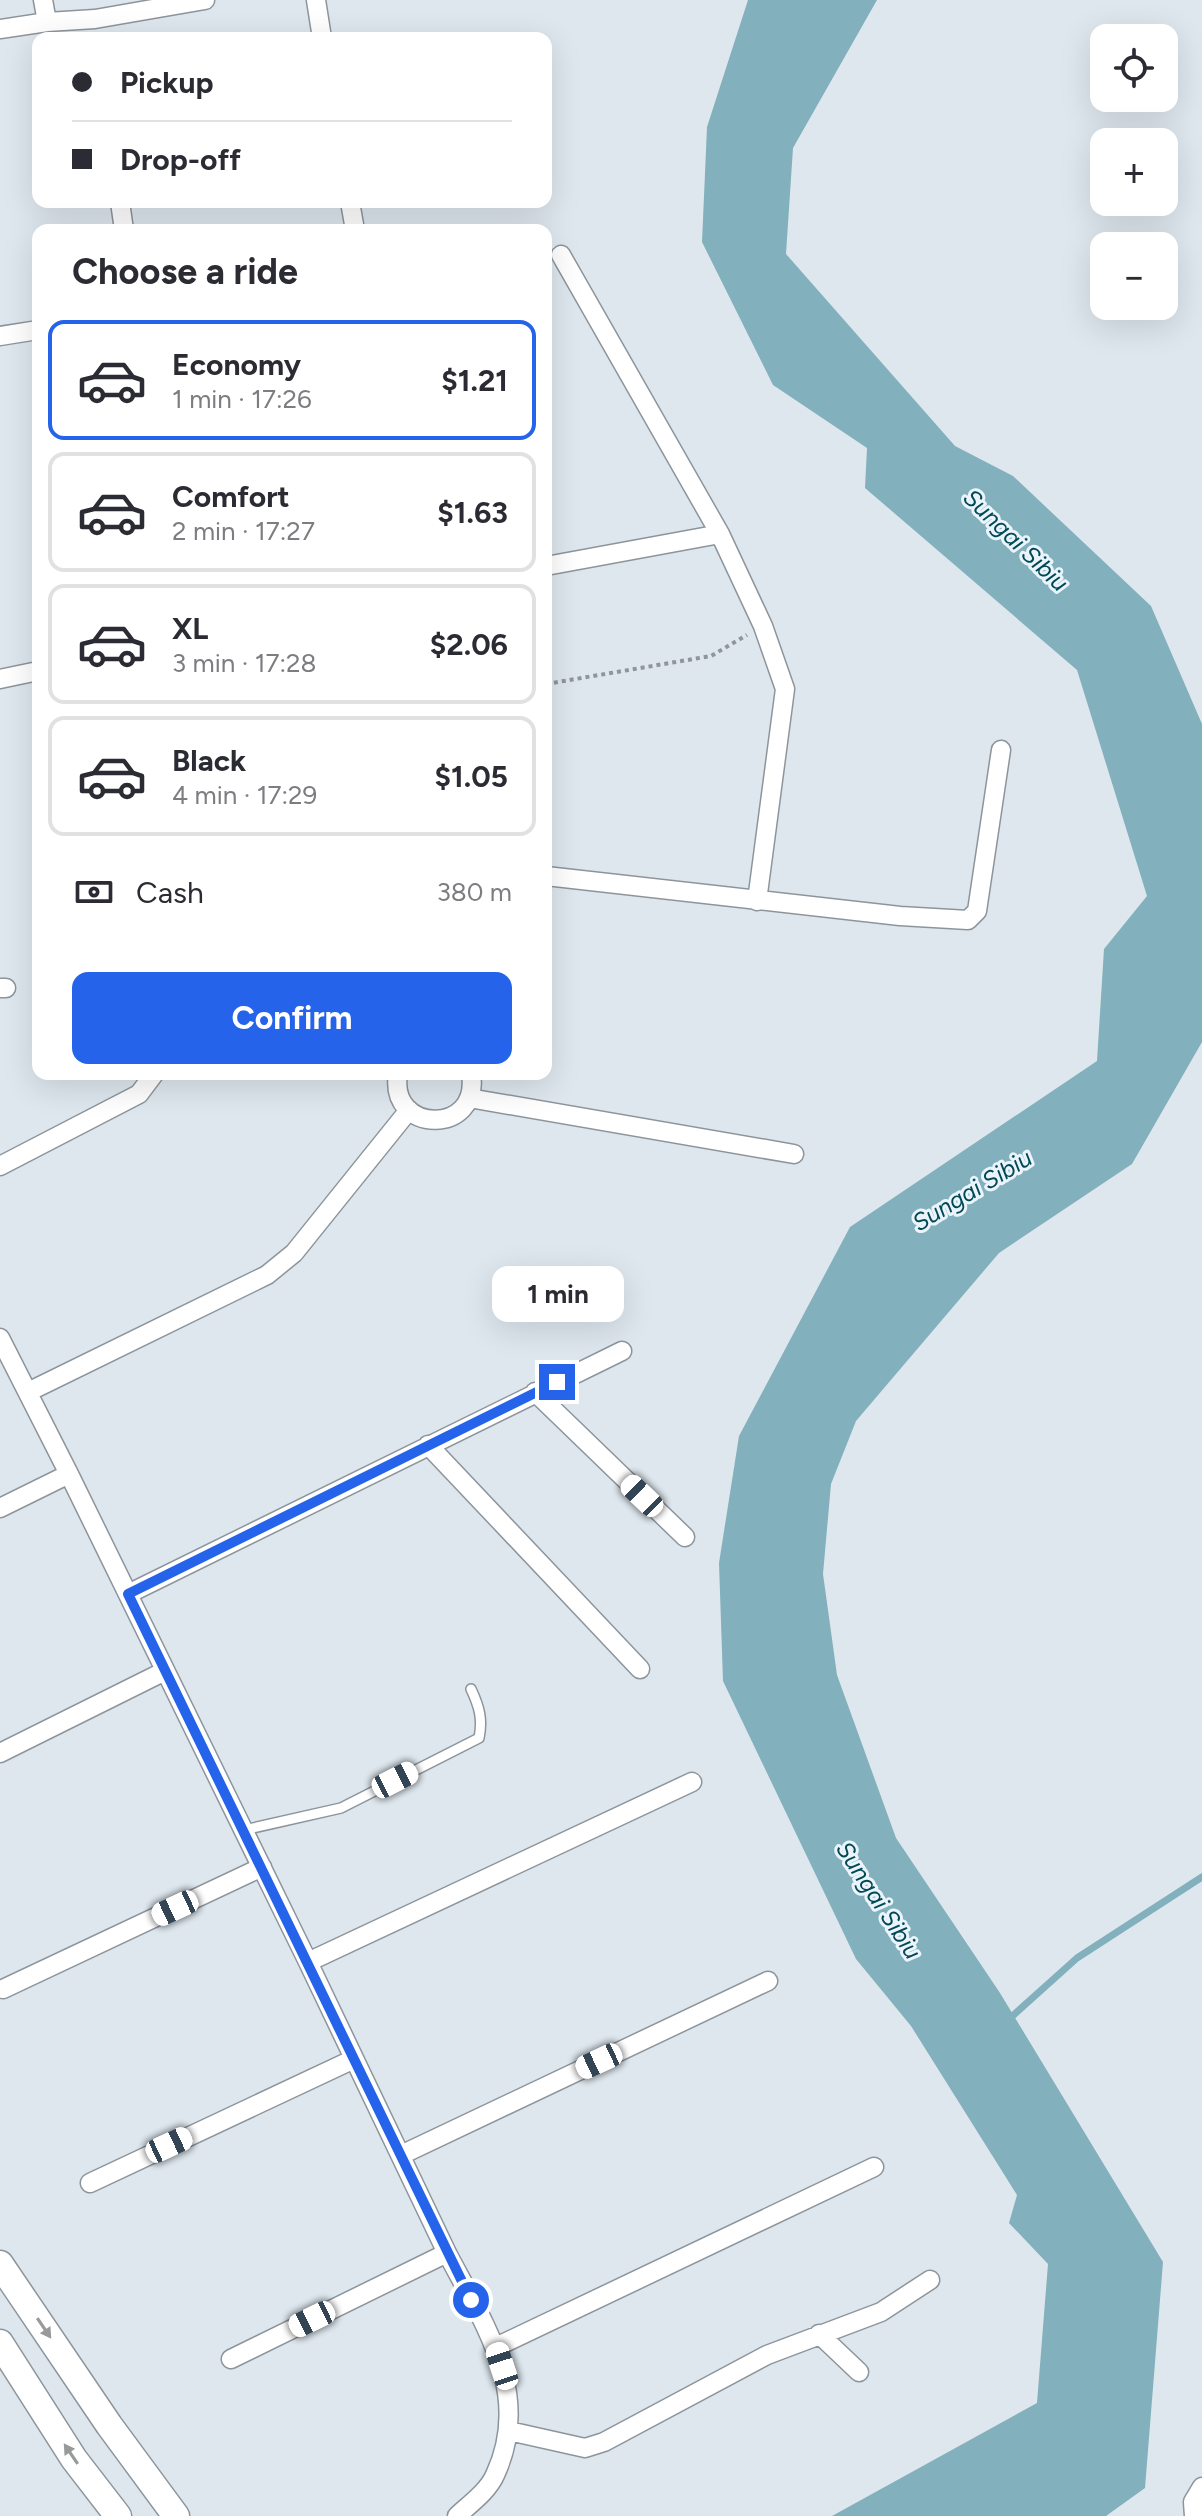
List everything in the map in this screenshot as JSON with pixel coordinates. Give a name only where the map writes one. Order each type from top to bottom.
[{"type":"street","points":[[43,0],[47,22]]},
{"type":"street","points":[[0,29],[47,22],[96,29],[205,0]]},
{"type":"street","points":[[316,0],[321,32]]},
{"type":"street","points":[[561,255],[720,534],[763,626],[785,689],[757,901]]},
{"type":"street","points":[[0,336],[32,331]]},
{"type":"street","points":[[552,565],[720,534]]},
{"type":"street","points":[[0,679],[32,672]]},
{"type":"street","points":[[552,877],[939,920],[968,920],[977,911],[1001,750]]},
{"type":"street","points":[[0,1166],[139,1094],[150,1080]]},
{"type":"street","points":[[399,1080],[400,1097],[409,1110],[421,1118],[443,1120],[456,1114],[469,1098],[470,1080]]},
{"type":"street","points":[[469,1098],[794,1154]]},
{"type":"street","points":[[28,1392],[267,1275],[294,1253],[409,1110]]},
{"type":"street","points":[[0,1338],[244,1830],[447,2253],[496,2347],[507,2384],[509,2431],[495,2477],[457,2516]]},
{"type":"street","points":[[128,1594],[622,1351]]},
{"type":"street","points":[[535,1392],[685,1537]]},
{"type":"street","points":[[428,1445],[640,1669]]},
{"type":"street","points":[[0,1508],[69,1474]]},
{"type":"street","points":[[0,1753],[165,1671]]},
{"type":"street","points":[[308,1962],[692,1782]]},
{"type":"street","points":[[3,1989],[262,1867]]},
{"type":"street","points":[[401,2155],[768,1981]]},
{"type":"street","points":[[90,2183],[354,2059]]},
{"type":"street","points":[[496,2347],[874,2167]]},
{"type":"street","points":[[231,2359],[447,2253]]},
{"type":"street","points":[[0,2264],[109,2425],[176,2516]]},
{"type":"street","points":[[509,2431],[585,2448],[604,2442],[767,2355],[881,2312],[930,2280]]},
{"type":"street","points":[[819,2334],[859,2372]]},
{"type":"street","points":[[0,2343],[74,2459],[118,2516]]},
{"type":"street","points":[[1194,2516],[1193,2502],[1202,2487]]},
{"type":"lane","points":[[244,1830],[341,1808],[479,1738],[482,1724],[480,1711],[471,1689]]},
{"type":"path","points":[[552,683],[711,656],[763,626]]},
{"type":"water","name":"Sungai Sibiu","points":[[748,0],[877,0],[793,148],[786,254],[955,446],[1013,476],[1151,606],[1202,724],[1202,1042],[1132,1164],[999,1253],[856,1421],[831,1484],[823,1574],[837,1675],[896,1838],[1000,1993],[1163,2262],[1145,2488],[1106,2516],[832,2516],[1037,2403],[1048,2264],[1009,2223],[1017,2195],[911,2026],[856,1959],[723,1681],[719,1563],[739,1436],[850,1227],[1097,1061],[1104,949],[1147,896],[1077,670],[865,488],[867,448],[773,385],[702,242],[707,127]]},
{"type":"waterway","points":[[1008,2020],[1077,1958],[1202,1877]]},
{"type":"route","points":[[471,2300],[128,1594],[557,1382]]}]
